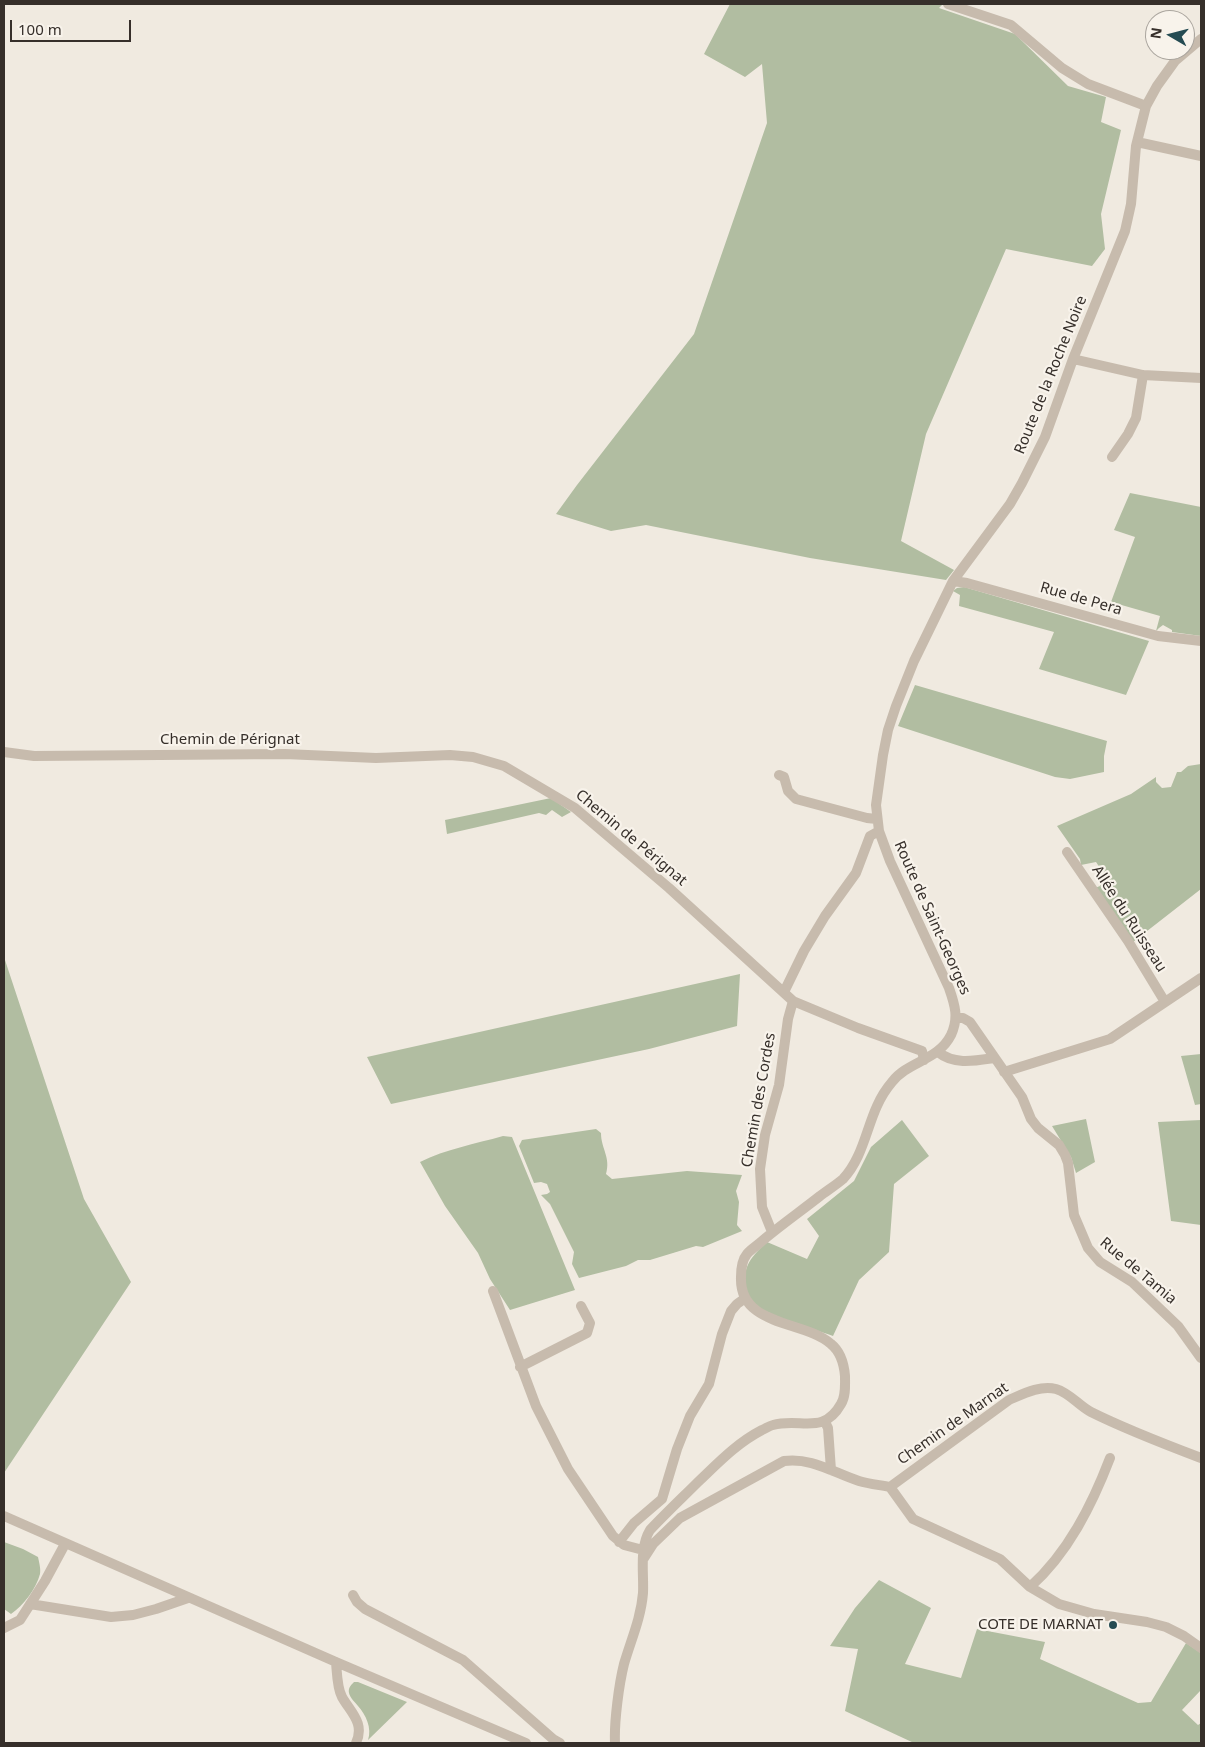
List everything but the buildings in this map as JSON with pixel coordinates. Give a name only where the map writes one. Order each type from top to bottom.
[{"type":"street","points":[[948,4],[1011,25],[1062,68],[1088,84],[1146,106]]},
{"type":"street","name":"Route de la Roche Noire","points":[[879,831],[876,805],[883,755],[896,706],[914,661],[953,581],[996,524],[1022,483],[1045,437],[1073,359],[1125,231],[1132,204],[1137,142],[1146,106],[1156,86],[1175,61],[1201,39]]},
{"type":"street","points":[[1137,142],[1201,156]]},
{"type":"street","points":[[1073,359],[1143,375],[1201,378]]},
{"type":"street","points":[[1112,457],[1128,434],[1136,418],[1143,375]]},
{"type":"street","name":"Rue de Pera","points":[[953,581],[967,583],[1158,636],[1201,641]]},
{"type":"street","name":"Chemin de Pérignat","points":[[4,752],[34,756],[285,754],[376,758],[450,755],[473,757],[504,766],[575,808],[669,888],[793,1001],[922,1052],[924,1060]]},
{"type":"street","points":[[779,775],[784,777],[788,791],[796,799],[867,818],[876,818]]},
{"type":"street","points":[[784,992],[804,951],[825,916],[856,873],[870,836],[879,831]]},
{"type":"street","name":"Route de Saint-Georges","points":[[879,831],[890,861],[949,988],[955,1005],[956,1018]]},
{"type":"street","name":"Allée du Ruisseau","points":[[1067,852],[1128,941],[1165,1002]]},
{"type":"street","points":[[1004,1072],[1110,1039],[1201,978]]},
{"type":"street","name":"Chemin des Cordes","points":[[772,1232],[762,1207],[760,1169],[765,1135],[779,1085],[788,1019],[793,1001]]},
{"type":"street","points":[[615,1743],[624,1666],[640,1612],[643,1554],[646,1536],[730,1451],[752,1435],[772,1425],[794,1423],[815,1425],[825,1422],[836,1412],[842,1402],[845,1386],[844,1366],[839,1352],[831,1343],[812,1333],[779,1322],[757,1311],[744,1299],[741,1268],[746,1255],[772,1232],[842,1180],[853,1166],[883,1094],[894,1079],[938,1052],[950,1037],[956,1024],[956,1018]]},
{"type":"street","name":"Rue de Tamia","points":[[956,1018],[963,1018],[970,1022],[1022,1097],[1031,1119],[1038,1128],[1058,1145],[1065,1155],[1068,1163],[1074,1215],[1088,1248],[1100,1262],[1132,1282],[1178,1326],[1201,1358]]},
{"type":"street","points":[[938,1052],[945,1058],[966,1062],[994,1058]]},
{"type":"street","points":[[493,1291],[520,1367],[546,1428],[568,1469],[618,1542],[643,1554]]},
{"type":"street","points":[[618,1542],[634,1523],[662,1499],[677,1449],[690,1416],[709,1384],[722,1334],[731,1311],[744,1299]]},
{"type":"street","points":[[520,1367],[587,1333],[590,1323],[581,1306]]},
{"type":"street","name":"Chemin de Marnat","points":[[890,1488],[1009,1400],[1044,1388],[1064,1392],[1086,1410],[1115,1424],[1201,1458]]},
{"type":"street","points":[[825,1422],[828,1428],[831,1470]]},
{"type":"street","points":[[1030,1587],[1047,1572],[1070,1539],[1098,1490],[1110,1458]]},
{"type":"street","points":[[643,1554],[680,1518],[784,1461],[809,1462],[859,1481],[890,1488],[913,1519],[1000,1559],[1030,1587],[1059,1604],[1077,1610],[1166,1627],[1184,1636],[1201,1648]]},
{"type":"street","points":[[4,1516],[188,1598],[526,1743]]},
{"type":"street","points":[[4,1628],[20,1620],[66,1544]]},
{"type":"street","points":[[353,1595],[357,1602],[365,1608],[463,1660],[553,1739],[560,1743]]},
{"type":"street","points":[[30,1604],[111,1617],[133,1615],[188,1598]]},
{"type":"street","points":[[336,1662],[342,1696],[358,1722],[359,1736],[356,1743]]},
{"type":"street","points":[[432,1702],[515,1743]]},
{"type":"street","points":[[610,1743],[615,1732]]},
{"type":"green space","points":[[730,4],[943,4],[939,8],[1015,34],[1068,86],[1106,97],[1101,122],[1121,130],[1101,214],[1105,249],[1092,266],[1006,249],[926,434],[901,541],[954,570],[946,580],[810,558],[646,525],[611,531],[556,514],[694,334],[767,123],[762,64],[745,77],[704,54]]},
{"type":"green space","points":[[1130,493],[1201,507],[1201,636],[1172,632],[1172,630],[1163,625],[1156,631],[1160,616],[1111,602],[1135,537],[1114,530]]},
{"type":"green space","points":[[964,587],[1149,641],[1126,695],[1039,669],[1054,632],[959,606],[960,595],[953,591]]},
{"type":"green space","points":[[915,685],[1107,741],[1104,756],[1104,772],[1070,779],[1055,777],[898,726]]},
{"type":"green space","points":[[1201,764],[1201,889],[1133,942],[1095,888],[1100,886],[1100,868],[1096,862],[1081,865],[1080,859],[1057,826],[1131,794],[1156,777],[1156,782],[1162,788],[1171,787],[1177,772],[1181,772],[1188,766]]},
{"type":"green space","points":[[551,798],[571,812],[562,817],[552,810],[546,815],[539,813],[447,834],[445,820]]},
{"type":"green space","points":[[4,957],[84,1199],[131,1282],[4,1473]]},
{"type":"green space","points":[[740,974],[737,1026],[649,1049],[391,1104],[367,1057]]},
{"type":"green space","points":[[1201,1054],[1201,1104],[1195,1105],[1181,1056]]},
{"type":"green space","points":[[1086,1119],[1095,1162],[1076,1173],[1071,1157],[1052,1126]]},
{"type":"green space","points":[[902,1120],[929,1156],[894,1184],[889,1252],[859,1280],[833,1336],[775,1315],[755,1305],[748,1298],[745,1281],[749,1262],[767,1242],[807,1259],[819,1236],[807,1219],[854,1181],[871,1147]]},
{"type":"green space","points":[[1201,1120],[1201,1225],[1171,1221],[1158,1122]]},
{"type":"green space","points":[[596,1129],[601,1133],[602,1144],[607,1158],[606,1174],[612,1179],[687,1171],[742,1175],[736,1191],[739,1202],[737,1225],[742,1231],[703,1247],[696,1246],[650,1260],[638,1260],[626,1266],[579,1278],[572,1264],[574,1252],[550,1204],[541,1195],[550,1192],[547,1184],[541,1182],[534,1183],[519,1146],[522,1140]]},
{"type":"green space","points":[[503,1136],[512,1137],[575,1290],[510,1310],[490,1279],[478,1253],[445,1206],[420,1162],[450,1150]]},
{"type":"green space","points":[[4,1542],[38,1557],[40,1568],[38,1580],[32,1591],[11,1614],[4,1609]]},
{"type":"green space","points":[[879,1580],[931,1608],[905,1664],[961,1678],[977,1629],[1045,1642],[1040,1659],[1138,1703],[1151,1702],[1186,1643],[1201,1653],[1201,1690],[1182,1710],[1198,1725],[1201,1723],[1201,1743],[914,1743],[845,1711],[858,1649],[830,1646],[855,1608]]},
{"type":"green space","points":[[354,1682],[407,1702],[368,1740],[368,1722],[364,1713],[349,1693],[349,1688]]},
{"type":"place","name":"COTE DE MARNAT","points":[[1113,1625]]}]
